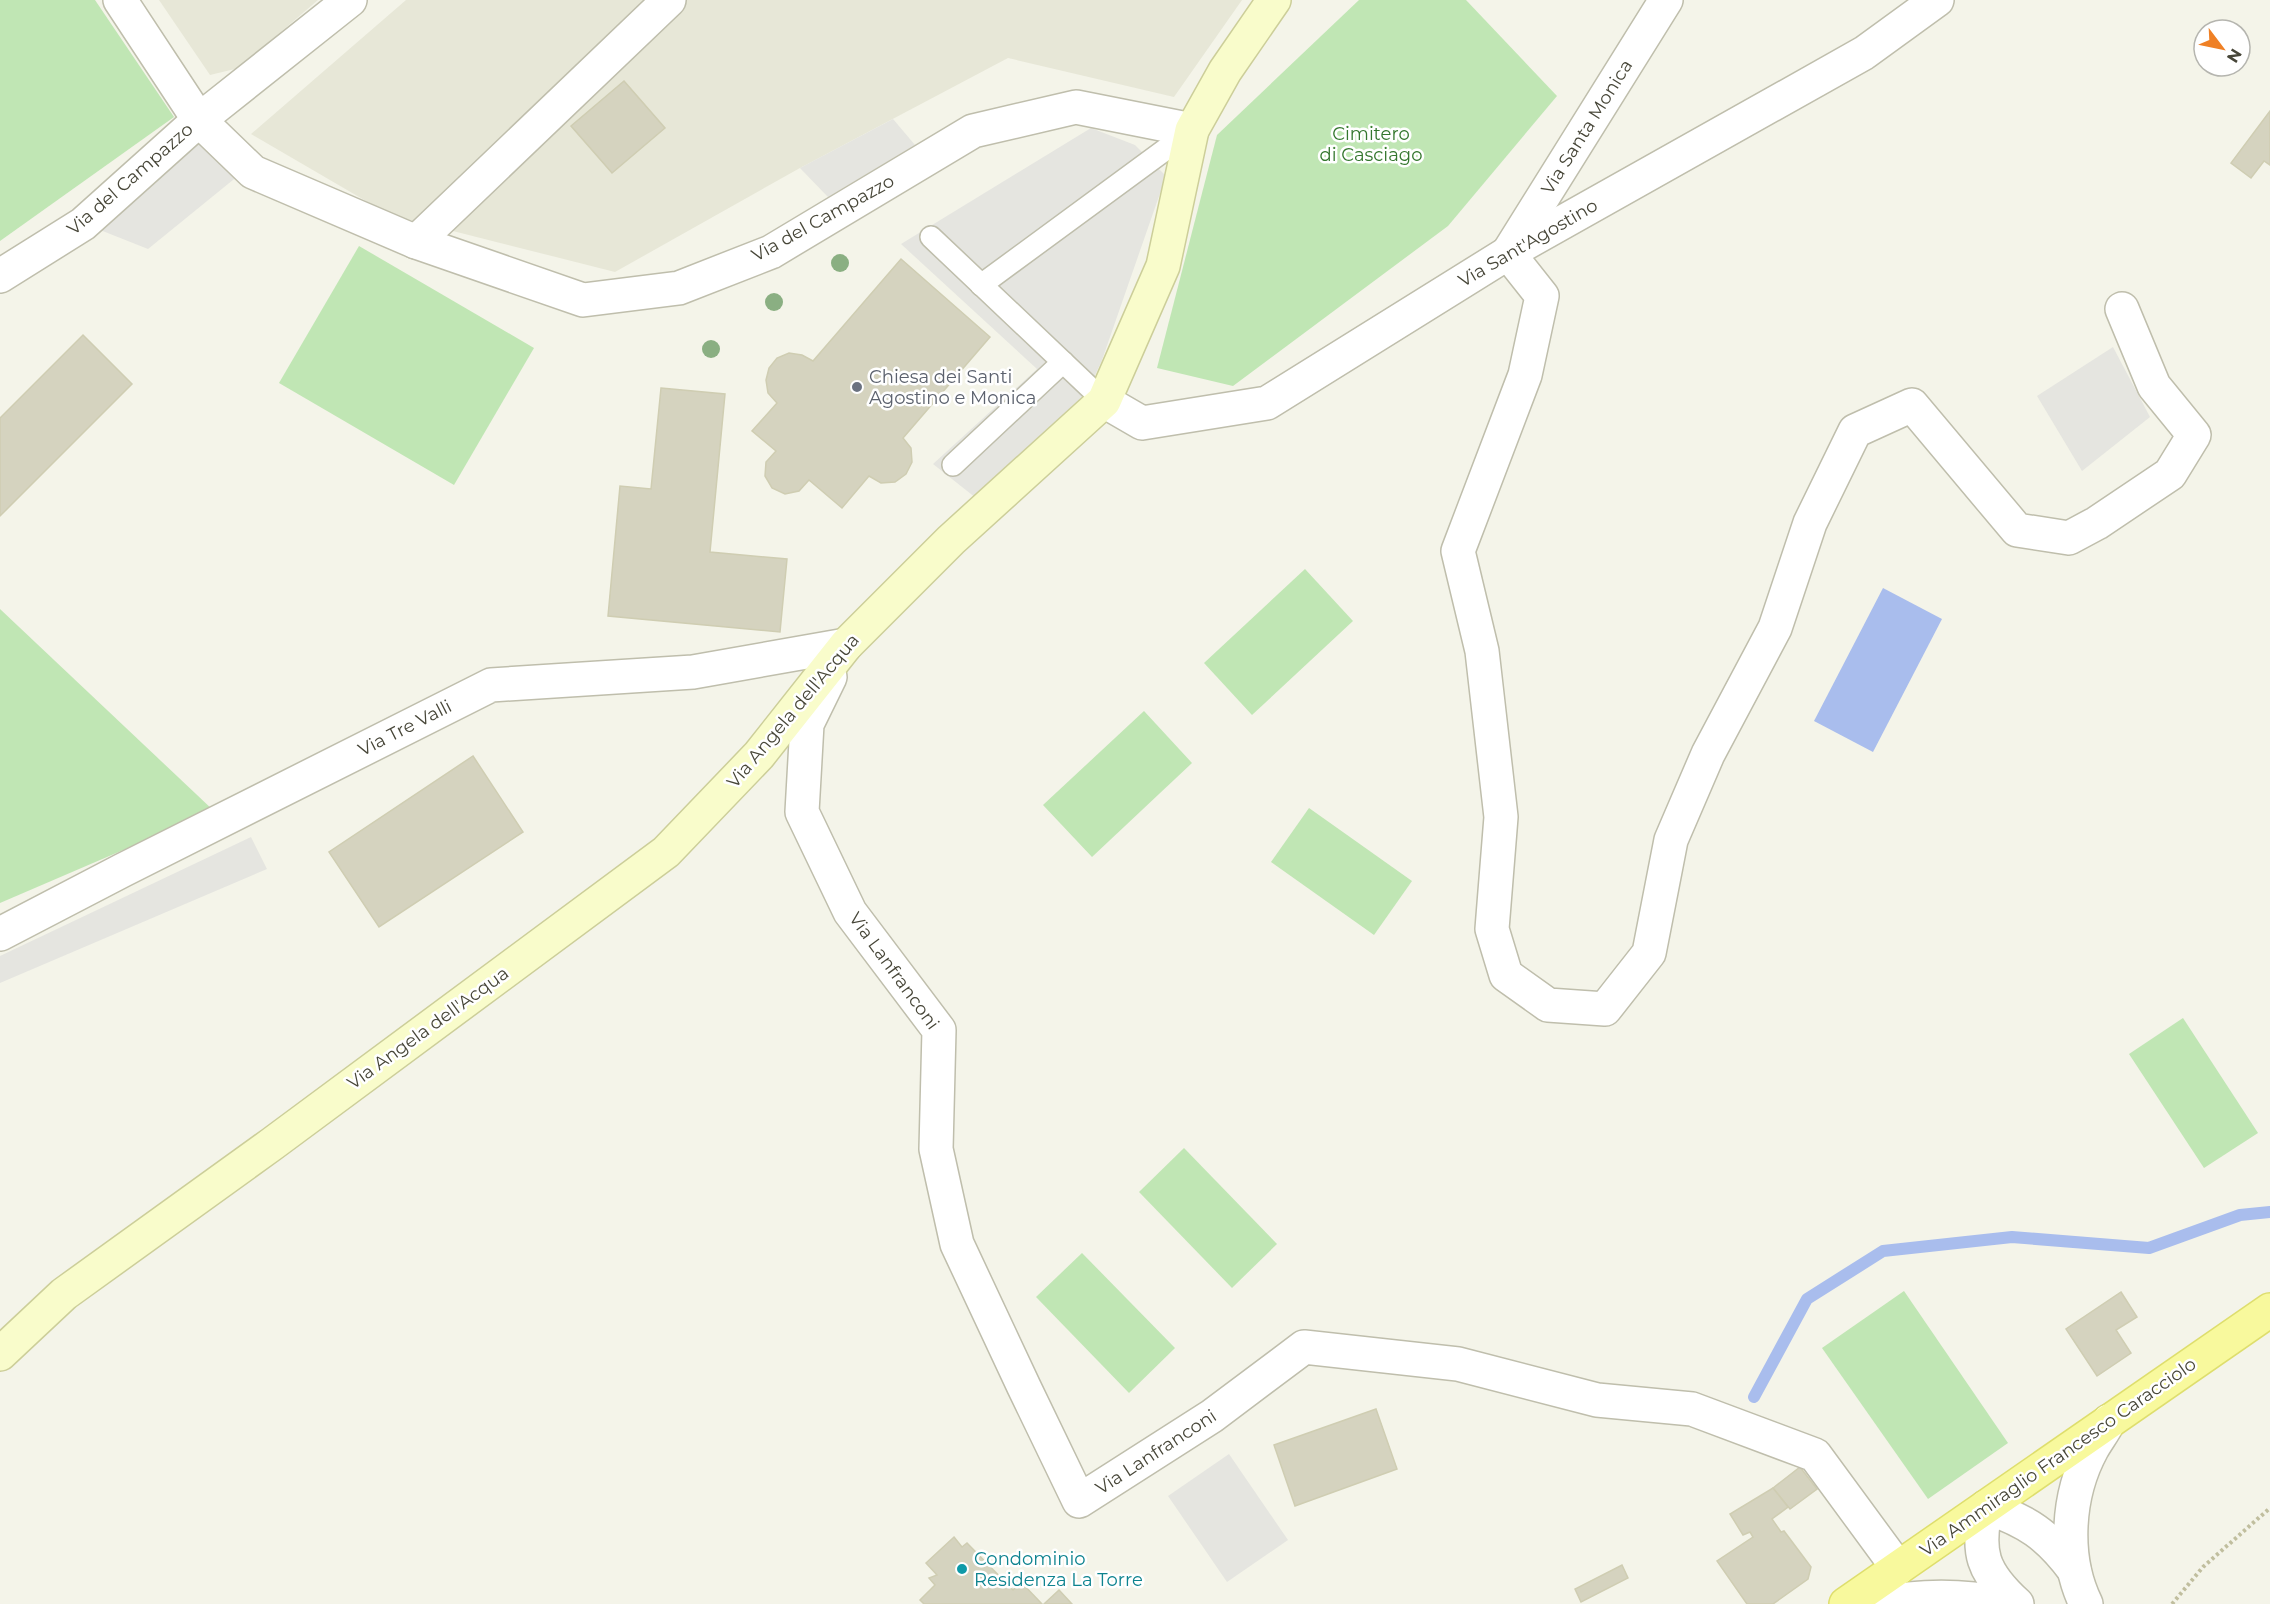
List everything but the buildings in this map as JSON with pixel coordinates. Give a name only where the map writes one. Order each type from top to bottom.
[{"type":"main road","name":"Via Ammiraglio Francesco Caracciolo","points":[[1846,1604],[2270,1310]]},
{"type":"street","name":"Via del Campazzo","points":[[120,0],[199,120],[253,172],[416,242],[583,300],[679,288],[771,252],[973,131],[1076,107],[1192,130]]},
{"type":"street","points":[[199,120],[350,0]]},
{"type":"street","points":[[416,242],[669,0]]},
{"type":"street","name":"Via Angela dell'Acqua","points":[[0,1354],[64,1294],[281,1137],[666,852],[759,755],[846,645],[951,540],[1104,401],[1163,266],[1192,130],[1225,70],[1274,0]]},
{"type":"street","name":"Via Santa Monica","points":[[1508,253],[1666,0]]},
{"type":"street","name":"Via Sant'Agostino","points":[[1104,401],[1142,423],[1267,403],[1508,253],[1864,53],[1937,0]]},
{"type":"street","name":"Via del Campazzo","points":[[0,276],[83,224],[199,120]]},
{"type":"street","points":[[1508,253],[1542,296],[1525,375],[1458,551],[1482,651],[1501,817],[1492,929],[1506,975],[1548,1005],[1605,1009],[1649,953],[1671,840],[1708,754],[1774,628],[1810,523],[1856,431],[1912,405],[2017,530],[2069,538],[2097,523],[2170,474],[2194,435],[2154,386],[2122,309]]},
{"type":"street","name":"Via Tre Valli","points":[[0,934],[491,685],[693,672],[846,645]]},
{"type":"street","name":"Via Lanfranconi","points":[[846,645],[807,724],[802,812],[850,912],[939,1030],[936,1149],[957,1244],[1079,1501],[1212,1416],[1304,1347],[1458,1364],[1597,1400],[1692,1409],[1815,1455],[1898,1568]]},
{"type":"street","points":[[2086,1604],[2074,1570],[2070,1542],[2073,1510],[2082,1472],[2109,1421]]},
{"type":"street","points":[[2017,1604],[2000,1588],[1987,1570],[1981,1551],[1986,1507],[2031,1526],[2058,1548],[2074,1570]]},
{"type":"street","points":[[1880,1604],[1923,1598],[1987,1600],[2003,1604]]},
{"type":"lane","points":[[981,285],[1192,130]]},
{"type":"lane","points":[[931,237],[1104,401]]},
{"type":"lane","points":[[953,465],[1063,362]]},
{"type":"path","points":[[2172,1604],[2203,1567],[2270,1508]]},
{"type":"shaded area","points":[[159,0],[318,0],[239,68],[210,75]]},
{"type":"shaded area","points":[[406,0],[1242,0],[1174,97],[1008,58],[800,168],[615,272],[390,215],[251,134]]},
{"type":"shaded area","points":[[893,119],[915,145],[828,197],[800,168]]},
{"type":"shaded area","points":[[1091,128],[1135,145],[1166,176],[1102,360],[1086,395],[976,498],[933,464],[1037,369],[901,244]]},
{"type":"shaded area","points":[[200,137],[239,175],[148,249],[95,228]]},
{"type":"shaded area","points":[[2113,347],[2150,417],[2082,471],[2037,396]]},
{"type":"shaded area","points":[[251,837],[267,869],[0,983],[0,956]]},
{"type":"shaded area","points":[[1229,1454],[1288,1540],[1227,1582],[1168,1496]]},
{"type":"green space","points":[[0,0],[95,0],[174,117],[0,241]]},
{"type":"green space","name":"Cimitero di Casciago","points":[[1359,0],[1466,0],[1557,96],[1448,226],[1233,386],[1157,368],[1217,135]]},
{"type":"green space","points":[[359,246],[534,348],[454,485],[279,383]]},
{"type":"green space","points":[[1305,569],[1353,621],[1252,715],[1204,663]]},
{"type":"green space","points":[[0,609],[214,811],[0,903]]},
{"type":"green space","points":[[1144,711],[1192,763],[1092,857],[1043,805]]},
{"type":"green space","points":[[1309,808],[1412,881],[1374,935],[1271,862]]},
{"type":"green space","points":[[2183,1018],[2258,1133],[2204,1168],[2129,1054]]},
{"type":"green space","points":[[1184,1148],[1277,1244],[1232,1288],[1139,1192]]},
{"type":"green space","points":[[1082,1253],[1175,1348],[1129,1393],[1036,1297]]},
{"type":"green space","points":[[1904,1291],[2008,1443],[1928,1499],[1822,1348]]},
{"type":"water","points":[[1883,588],[1942,619],[1873,752],[1814,721]]},
{"type":"waterway","points":[[1754,1397],[1807,1299],[1883,1251],[2012,1237],[2149,1248],[2240,1215],[2270,1212]]},
{"type":"place","name":"Chiesa dei Santi Agostino e Monica","points":[[857,387]]},
{"type":"place","name":"Condominio Residenza La Torre","points":[[962,1569]]}]
